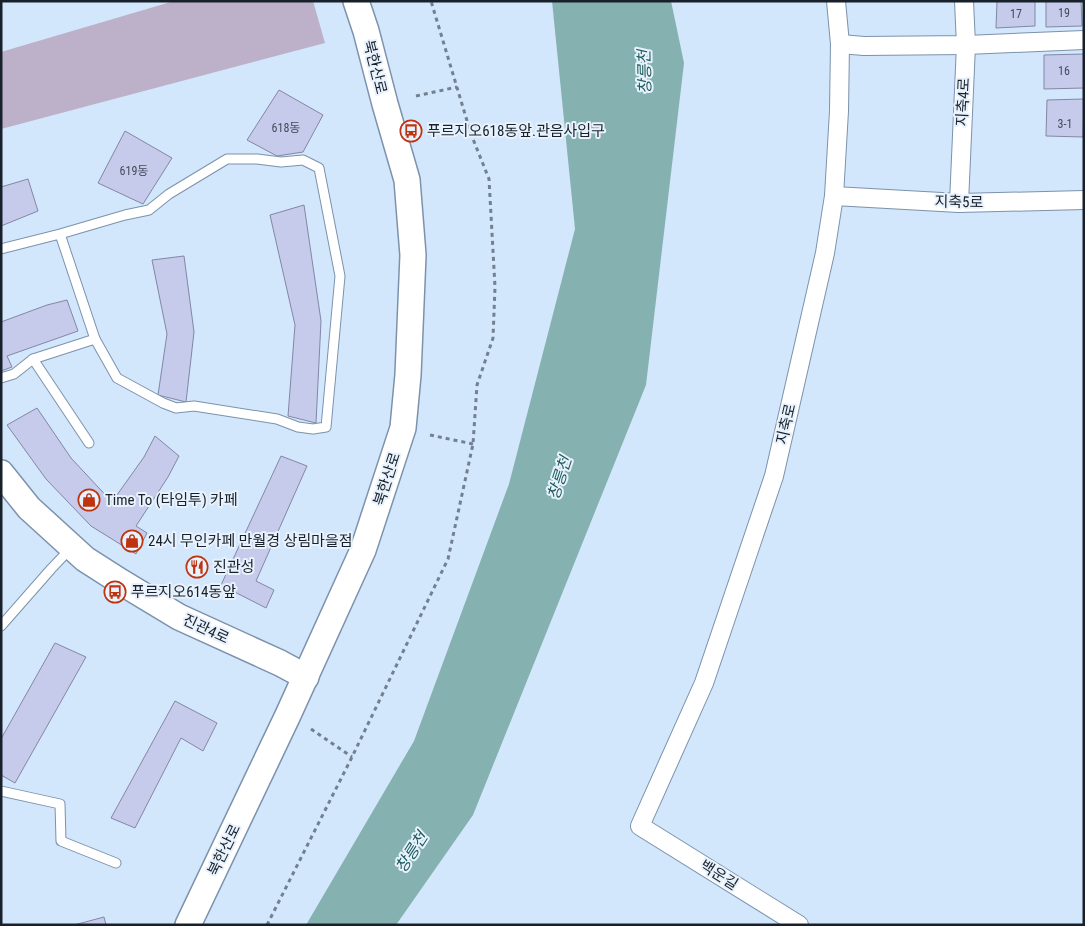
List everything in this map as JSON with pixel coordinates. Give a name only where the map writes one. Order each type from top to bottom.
[{"type":"main road","name":"북한산로","points":[[188,925],[288,715],[363,550],[403,428],[408,375],[413,255],[407,180],[356,1]]},
{"type":"main road","name":"진관4로","points":[[1,473],[29,508],[85,558],[121,582],[179,617],[306,676]]},
{"type":"street","name":"지축로","points":[[640,826],[704,683],[774,476],[825,253],[834,196],[839,111],[840,44],[836,1]]},
{"type":"street","name":"지축4로","points":[[959,203],[966,45],[964,1]]},
{"type":"street","points":[[840,44],[864,46],[966,45],[1084,40]]},
{"type":"street","name":"지축5로","points":[[834,196],[959,203],[1084,200]]},
{"type":"street","name":"백운길","points":[[640,826],[799,925]]},
{"type":"lane","points":[[1,249],[149,210],[169,194],[227,159],[257,159],[281,162],[303,160],[319,168],[340,276],[326,427],[313,429],[298,428],[277,419],[194,406],[176,408],[162,403],[117,378],[95,339],[60,234]]},
{"type":"lane","points":[[1,378],[14,374],[33,359],[95,339]]},
{"type":"lane","points":[[33,359],[89,443]]},
{"type":"lane","points":[[3,621],[72,547]]},
{"type":"lane","points":[[1,791],[60,804],[61,841],[116,864]]},
{"type":"path","points":[[267,925],[352,757],[448,559],[473,444],[477,385],[494,338],[495,287],[489,179],[471,134],[431,1]]},
{"type":"path","points":[[416,96],[457,87]]},
{"type":"path","points":[[430,435],[473,444]]},
{"type":"path","points":[[311,729],[352,757]]},
{"type":"shaded area","points":[[174,1],[313,1],[325,43],[1,129],[1,52]]},
{"type":"water","name":"창릉천","points":[[552,1],[671,1],[684,63],[646,385],[473,815],[396,925],[306,925],[414,741],[509,484],[575,229]]},
{"type":"building","points":[[997,1],[1035,1],[1035,26],[996,28]]},
{"type":"building","points":[[1046,1],[1081,1],[1082,26],[1046,27]]},
{"type":"building","points":[[1084,54],[1084,88],[1044,89],[1044,55]]},
{"type":"building","points":[[279,90],[323,115],[303,152],[277,156],[247,140]]},
{"type":"building","points":[[1084,99],[1083,137],[1046,136],[1047,100]]},
{"type":"building","points":[[125,131],[172,158],[143,204],[98,183]]},
{"type":"building","points":[[28,179],[38,211],[1,226],[1,187]]},
{"type":"building","points":[[304,205],[321,321],[316,423],[288,416],[295,325],[270,215]]},
{"type":"building","points":[[184,256],[194,332],[186,402],[158,395],[167,334],[152,260]]},
{"type":"building","points":[[67,300],[78,331],[7,356],[12,367],[1,371],[1,322],[47,305]]},
{"type":"building","points":[[37,408],[71,458],[112,502],[144,457],[155,436],[179,456],[168,477],[136,526],[147,533],[136,554],[91,526],[46,479],[7,425]]},
{"type":"building","points":[[281,456],[307,466],[256,581],[274,590],[266,608],[221,585]]},
{"type":"building","points":[[55,643],[86,657],[15,783],[1,775],[1,739]]},
{"type":"building","points":[[175,701],[217,723],[203,751],[181,738],[135,828],[111,818]]},
{"type":"building","points":[[104,917],[106,925],[74,925]]},
{"type":"place","name":"푸르지오618동앞.관음사입구","points":[[411,131]]},
{"type":"place","name":"Time To (타임투) 카페","points":[[89,500]]},
{"type":"place","name":"24시 무인카페 만월경 상림마을점","points":[[132,541]]},
{"type":"place","name":"진관성","points":[[197,567]]},
{"type":"place","name":"푸르지오614동앞","points":[[115,592]]}]
